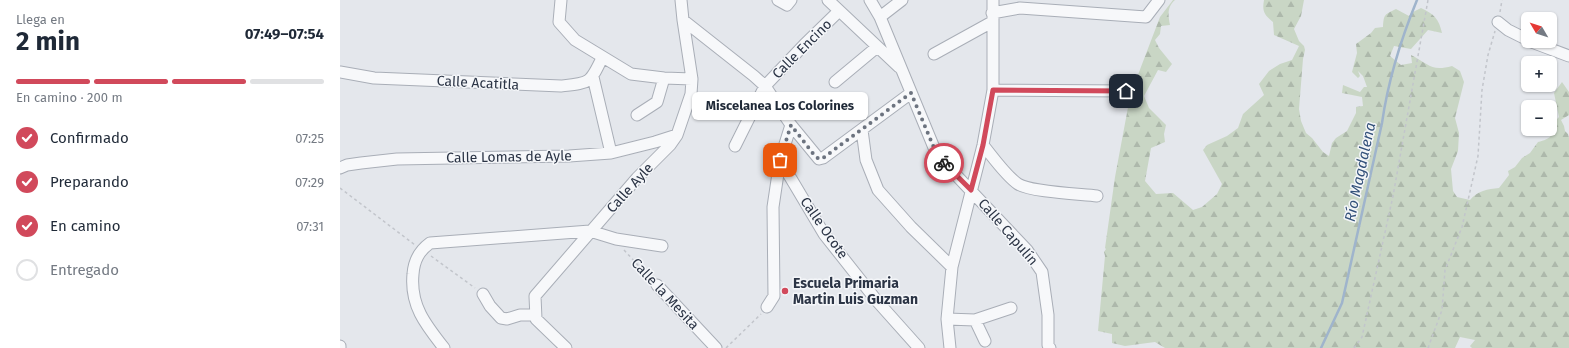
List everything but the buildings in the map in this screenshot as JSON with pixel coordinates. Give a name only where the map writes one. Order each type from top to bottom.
[{"type":"street","points":[[561,0],[559,22],[575,40],[602,58],[631,74],[664,78],[692,79]]},
{"type":"street","name":"Calle Ayle","points":[[535,315],[534,296],[637,178],[670,145],[677,135],[690,94],[692,79],[681,0]]},
{"type":"street","points":[[778,0],[787,5],[791,0]]},
{"type":"street","points":[[828,0],[902,70]]},
{"type":"street","name":"Calle Capulín","points":[[870,0],[880,17],[937,155],[1027,250],[1042,272],[1048,315],[1048,345],[1050,348]]},
{"type":"street","points":[[880,17],[902,0]]},
{"type":"street","points":[[934,54],[991,8],[1020,8],[1146,17],[1159,0]]},
{"type":"street","points":[[951,346],[947,319],[952,267],[983,145],[993,90],[991,8]]},
{"type":"street","name":"Calle Encino","points":[[735,146],[765,86],[839,11]]},
{"type":"street","points":[[683,20],[765,86],[791,125],[819,159],[823,158],[911,93]]},
{"type":"street","points":[[1498,22],[1508,30],[1521,37]]},
{"type":"street","points":[[835,82],[877,47]]},
{"type":"street","points":[[1548,48],[1569,56]]},
{"type":"street","points":[[602,58],[593,77],[611,153]]},
{"type":"street","name":"Calle Acatitla","points":[[340,72],[374,78],[561,86],[588,82],[593,77]]},
{"type":"street","points":[[636,115],[657,102],[664,78]]},
{"type":"street","points":[[993,90],[1126,91]]},
{"type":"street","points":[[767,307],[774,296],[772,207],[780,160],[791,125]]},
{"type":"street","points":[[862,130],[866,160],[878,190],[911,227],[952,267]]},
{"type":"street","name":"Calle Lomas de Ayle","points":[[340,168],[347,165],[397,159],[569,156],[611,153],[677,135]]},
{"type":"street","points":[[983,145],[998,164],[1018,185],[1041,190],[1097,196]]},
{"type":"street","name":"Calle Ocote","points":[[780,160],[824,234],[877,301],[919,348]]},
{"type":"street","points":[[444,348],[429,330],[418,310],[412,288],[414,264],[421,249],[430,243],[590,231],[616,239],[662,246]]},
{"type":"street","name":"Calle la Mesita","points":[[657,285],[716,348]]},
{"type":"street","points":[[483,294],[490,306],[501,318],[507,319],[520,315],[535,315],[536,319],[566,348]]},
{"type":"street","points":[[947,319],[976,320],[1011,308]]},
{"type":"street","points":[[976,320],[985,341]]},
{"type":"path","points":[[1354,348],[1362,337],[1393,196],[1428,0]]},
{"type":"path","points":[[1428,348],[1442,310],[1445,270],[1462,227],[1476,163],[1482,90],[1488,55],[1498,22],[1502,0]]},
{"type":"path","points":[[340,188],[483,294]]},
{"type":"path","name":"Calle la Mesita","points":[[616,239],[627,254],[657,285]]},
{"type":"path","points":[[726,348],[743,330],[755,321],[767,307]]},
{"type":"green space","points":[[1173,0],[1175,0],[1169,11],[1170,25],[1161,26],[1160,34],[1155,40],[1159,48],[1172,64],[1166,72],[1158,70],[1144,96],[1149,108],[1166,125],[1164,134],[1165,142],[1151,148],[1145,181],[1156,194],[1173,193],[1193,210],[1202,207],[1217,194],[1222,184],[1203,150],[1207,145],[1227,136],[1238,128],[1243,114],[1264,95],[1259,84],[1269,71],[1280,64],[1292,60],[1299,46],[1274,35],[1273,22],[1266,15],[1263,7],[1264,0],[1304,0],[1301,16],[1294,29],[1305,50],[1299,109],[1301,121],[1306,133],[1323,152],[1329,156],[1332,143],[1336,138],[1347,131],[1356,113],[1356,107],[1363,106],[1362,97],[1342,93],[1343,85],[1360,92],[1364,87],[1367,87],[1363,76],[1358,71],[1360,76],[1358,78],[1352,72],[1357,53],[1356,44],[1371,33],[1375,28],[1383,27],[1385,15],[1396,9],[1409,16],[1411,13],[1421,8],[1429,12],[1435,18],[1442,33],[1428,30],[1411,49],[1394,46],[1390,56],[1401,65],[1412,63],[1411,55],[1435,68],[1452,66],[1460,71],[1464,82],[1455,118],[1459,133],[1458,151],[1451,169],[1453,191],[1457,197],[1470,200],[1476,194],[1483,191],[1499,188],[1509,175],[1508,171],[1515,167],[1522,158],[1530,153],[1538,142],[1546,140],[1550,136],[1557,136],[1557,119],[1559,117],[1557,100],[1555,100],[1554,93],[1557,92],[1557,89],[1562,82],[1569,92],[1569,115],[1561,120],[1569,138],[1569,348],[1472,348],[1470,346],[1475,340],[1460,337],[1455,348],[1165,348],[1155,342],[1125,346],[1112,343],[1112,334],[1098,331],[1105,256],[1104,252],[1106,249],[1115,177],[1129,102],[1160,17]]},
{"type":"waterway","name":"Río Magdalena","points":[[1321,348],[1342,303],[1391,76],[1400,45],[1417,0]]},
{"type":"way so far","points":[[780,160],[791,125],[815,156],[819,159],[823,158],[911,93],[937,155],[944,163]]},
{"type":"place","name":"Miscelanea Los Colorines","points":[[780,160]]},
{"type":"place","name":"Escuela Primaria Martin Luis Guzman","points":[[785,291]]},
{"type":"route","points":[[944,163],[971,190],[983,145],[993,90],[1126,91]]}]
